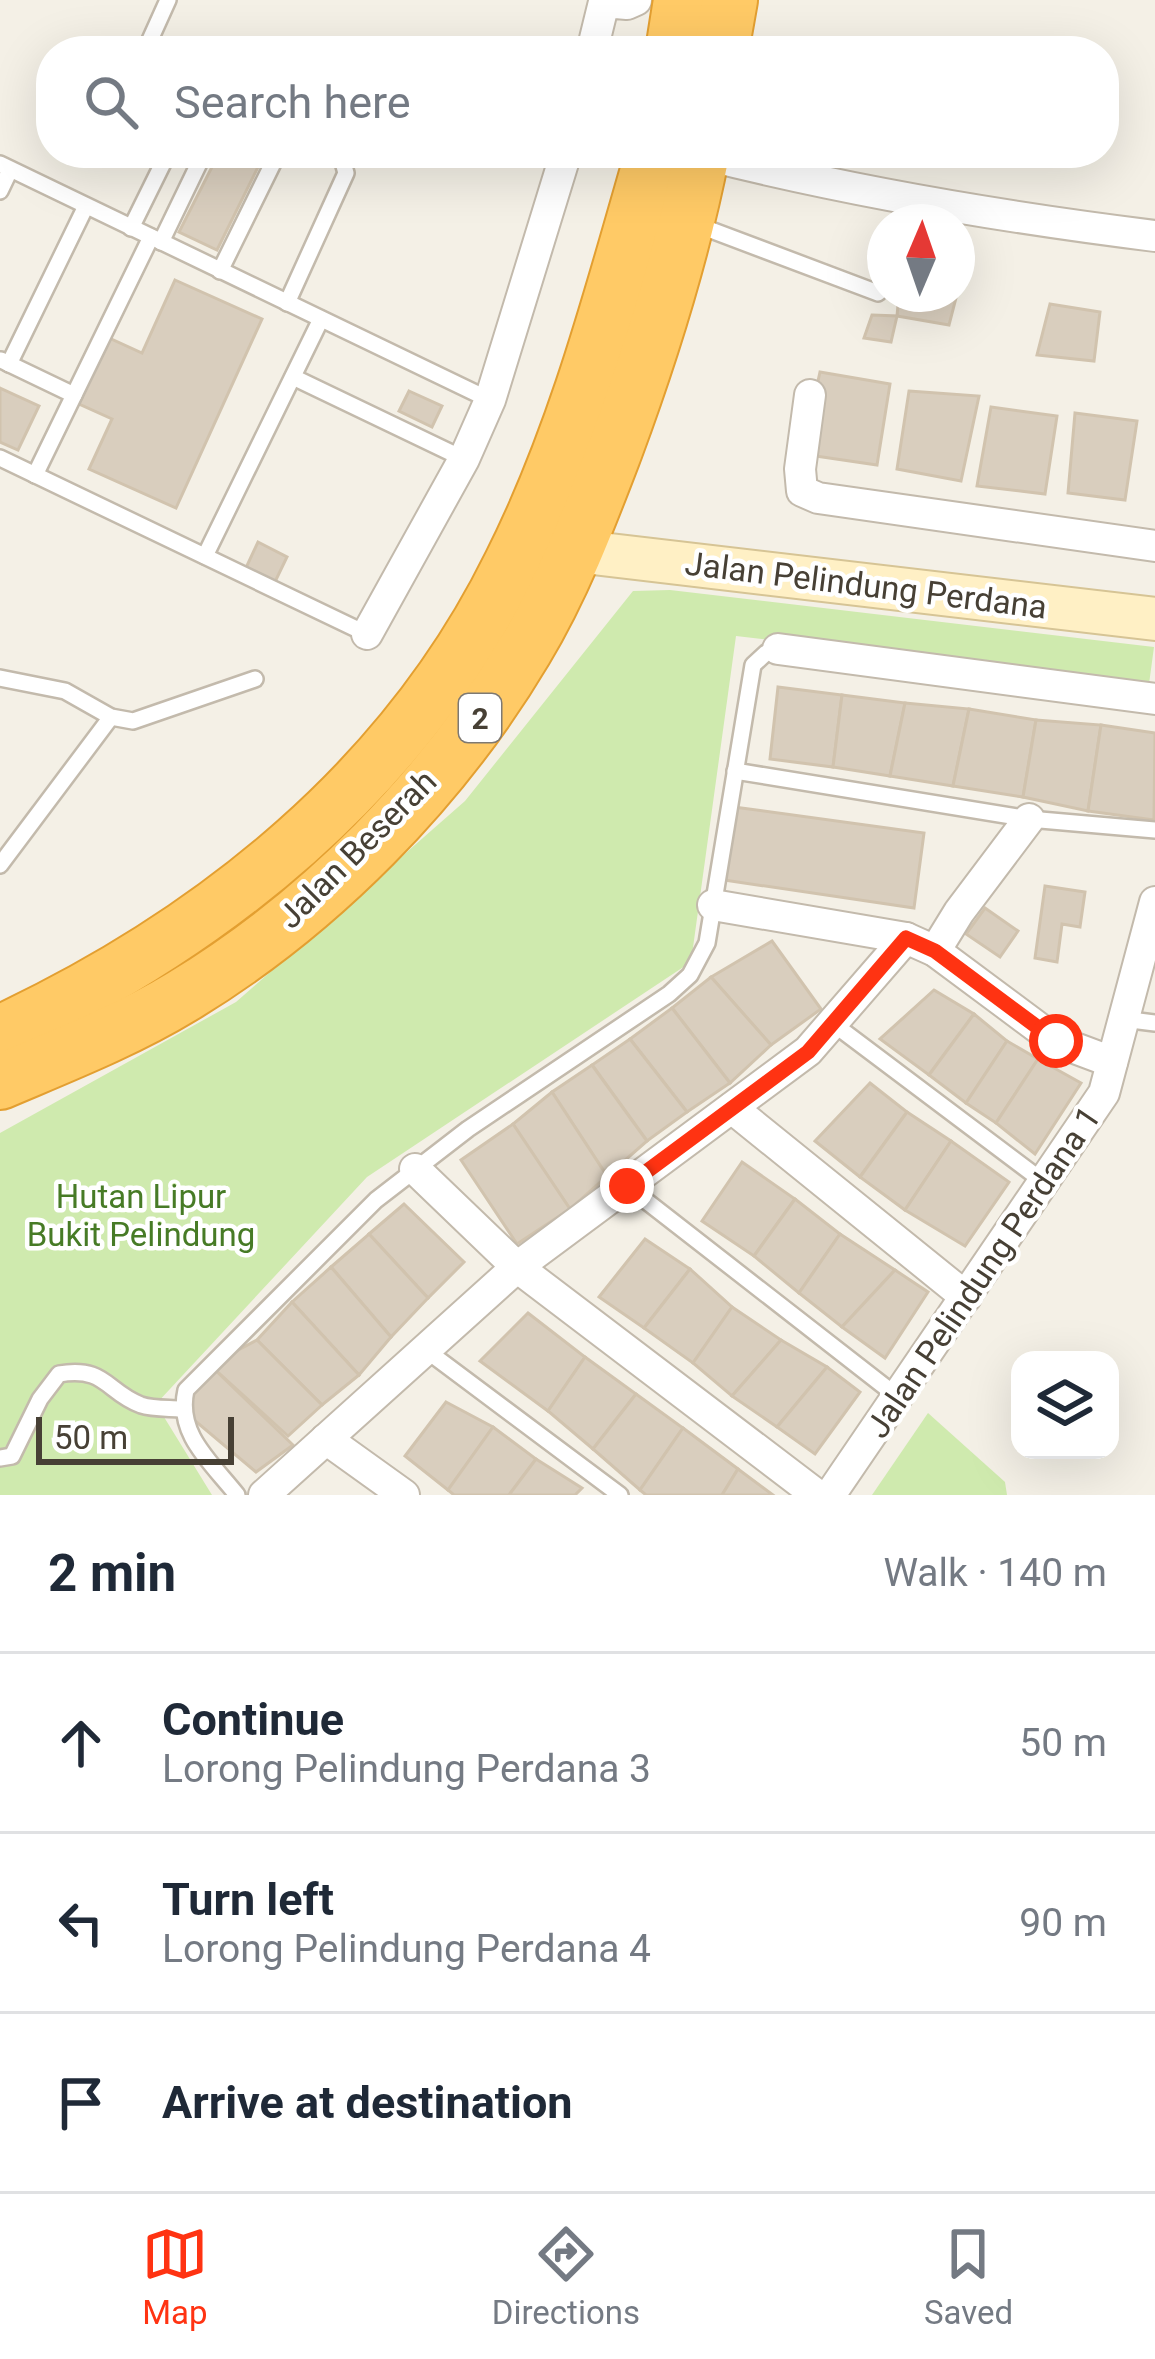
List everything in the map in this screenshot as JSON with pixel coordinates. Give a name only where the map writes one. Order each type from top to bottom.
[{"type":"highway","points":[[675,36],[681,0]]},
{"type":"highway","points":[[724,36],[730,0]]},
{"type":"highway","name":"Jalan Beserah","points":[[0,1034],[149,955],[235,896],[344,798],[403,734],[487,610],[533,516],[599,339],[649,168]]},
{"type":"highway","name":"Jalan Beserah","points":[[0,1082],[181,997],[310,904],[413,800],[476,723],[526,649],[576,551],[649,359],[699,168]]},
{"type":"street","points":[[596,36],[604,2],[632,2],[653,36]]},
{"type":"street","points":[[367,634],[464,459],[490,400],[561,168]]},
{"type":"street","points":[[758,168],[1016,219],[1155,236]]},
{"type":"street","points":[[810,395],[800,469],[802,491],[818,498],[1155,546]]},
{"type":"street","name":"Jalan Pelindung Perdana","points":[[576,551],[1155,620]]},
{"type":"street","points":[[778,649],[1155,699]]},
{"type":"street","points":[[935,951],[1029,819]]},
{"type":"street","name":"Jalan Pelindung Perdana 1","points":[[830,1495],[1104,1093],[1155,902]]},
{"type":"street","points":[[712,905],[906,938],[935,951],[1056,1041],[1112,1062]]},
{"type":"street","points":[[264,1495],[518,1268],[808,1052],[906,938]]},
{"type":"street","points":[[732,1108],[966,1297]]},
{"type":"street","points":[[415,1168],[518,1268],[817,1495]]},
{"type":"street","points":[[326,1439],[404,1495]]},
{"type":"lane","points":[[152,36],[168,0]]},
{"type":"lane","points":[[0,191],[5,167],[490,400]]},
{"type":"lane","points":[[131,228],[161,168]]},
{"type":"lane","points":[[35,475],[196,168]]},
{"type":"lane","points":[[220,271],[271,168]]},
{"type":"lane","points":[[287,303],[345,168]]},
{"type":"lane","points":[[74,395],[4,362],[86,206]]},
{"type":"lane","points":[[689,221],[867,289]]},
{"type":"lane","points":[[205,556],[321,319]]},
{"type":"lane","points":[[293,377],[464,459]]},
{"type":"lane","points":[[0,458],[367,634]]},
{"type":"lane","points":[[237,1495],[184,1426],[186,1390],[376,1200],[690,975],[707,944],[753,664],[778,649]]},
{"type":"lane","points":[[0,678],[65,691],[111,717],[133,721],[255,679]]},
{"type":"lane","points":[[0,865],[111,717]]},
{"type":"lane","points":[[735,771],[1029,819],[1155,830]]},
{"type":"lane","points":[[1123,1018],[1155,1023]]},
{"type":"lane","points":[[835,1025],[1045,1183]]},
{"type":"lane","points":[[627,1186],[898,1397]]},
{"type":"lane","points":[[425,1350],[620,1495]]},
{"type":"lane","points":[[0,1458],[12,1456],[59,1374],[92,1375],[145,1407],[182,1409]]},
{"type":"green space","name":"Hutan Lipur Bukit Pelindung","points":[[670,590],[1154,647],[1149,684],[736,636],[691,962],[367,1177],[156,1404],[212,1495],[0,1495],[0,1133],[236,1002],[465,801],[633,591]]},
{"type":"green space","points":[[928,1413],[1005,1482],[1007,1495],[872,1495]]},
{"type":"building","points":[[211,168],[258,168],[217,250],[179,232]]},
{"type":"building","points":[[175,280],[262,319],[176,508],[89,469],[112,419],[79,404],[109,338],[142,353]]},
{"type":"building","points":[[1050,304],[1100,312],[1094,361],[1037,355]]},
{"type":"building","points":[[897,312],[952,312],[949,325],[897,316]]},
{"type":"building","points":[[872,315],[897,316],[891,342],[864,338]]},
{"type":"building","points":[[820,372],[890,384],[877,465],[802,454]]},
{"type":"building","points":[[0,388],[39,406],[18,450],[0,442]]},
{"type":"building","points":[[409,391],[442,406],[432,427],[399,411]]},
{"type":"building","points":[[909,391],[979,396],[961,481],[897,469]]},
{"type":"building","points":[[991,407],[1057,416],[1045,494],[977,486]]},
{"type":"building","points":[[1075,413],[1137,421],[1125,500],[1068,493]]},
{"type":"building","points":[[258,542],[287,557],[273,586],[244,572]]},
{"type":"building","points":[[778,687],[842,695],[833,767],[770,759]]},
{"type":"building","points":[[842,695],[905,703],[890,776],[833,767]]},
{"type":"building","points":[[905,703],[969,709],[953,786],[890,776]]},
{"type":"building","points":[[969,709],[1036,720],[1023,797],[953,786]]},
{"type":"building","points":[[1036,720],[1101,725],[1088,811],[1023,797]]},
{"type":"building","points":[[1101,725],[1155,733],[1154,820],[1088,811]]},
{"type":"building","points":[[734,807],[924,833],[914,908],[724,880]]},
{"type":"building","points":[[1045,886],[1085,892],[1080,927],[1062,924],[1057,962],[1035,958]]},
{"type":"building","points":[[985,908],[1018,931],[1000,957],[966,934]]},
{"type":"building","points":[[772,941],[821,1009],[771,1045],[711,977]]},
{"type":"building","points":[[711,977],[771,1045],[730,1083],[672,1008]]},
{"type":"building","points":[[934,990],[974,1014],[929,1075],[880,1039]]},
{"type":"building","points":[[672,1008],[730,1083],[687,1112],[630,1039]]},
{"type":"building","points":[[974,1014],[1007,1041],[966,1103],[929,1075]]},
{"type":"building","points":[[630,1039],[687,1112],[647,1141],[592,1065]]},
{"type":"building","points":[[1007,1041],[1038,1059],[996,1123],[966,1103]]},
{"type":"building","points":[[1038,1059],[1081,1083],[1035,1154],[996,1123]]},
{"type":"building","points":[[592,1065],[647,1141],[607,1176],[552,1092]]},
{"type":"building","points":[[870,1083],[907,1112],[860,1177],[815,1141]]},
{"type":"building","points":[[552,1092],[607,1176],[570,1209],[513,1124]]},
{"type":"building","points":[[907,1112],[951,1141],[905,1210],[860,1177]]},
{"type":"building","points":[[513,1124],[570,1209],[517,1244],[461,1160]]},
{"type":"building","points":[[951,1141],[1009,1182],[965,1246],[905,1210]]},
{"type":"building","points":[[742,1162],[795,1199],[754,1256],[702,1221]]},
{"type":"building","points":[[795,1199],[840,1234],[799,1293],[754,1256]]},
{"type":"building","points":[[404,1204],[464,1262],[428,1298],[369,1234]]},
{"type":"building","points":[[369,1234],[428,1298],[391,1337],[331,1267]]},
{"type":"building","points":[[840,1234],[895,1270],[842,1327],[799,1293]]},
{"type":"building","points":[[645,1239],[690,1269],[644,1328],[599,1297]]},
{"type":"building","points":[[331,1267],[391,1337],[359,1375],[292,1302]]},
{"type":"building","points":[[690,1269],[732,1307],[693,1363],[644,1328]]},
{"type":"building","points":[[895,1270],[928,1292],[885,1358],[842,1327]]},
{"type":"building","points":[[292,1302],[359,1375],[322,1405],[257,1340]]},
{"type":"building","points":[[732,1307],[781,1340],[732,1396],[693,1363]]},
{"type":"building","points":[[528,1313],[585,1357],[548,1411],[480,1361]]},
{"type":"building","points":[[257,1340],[322,1405],[288,1436],[210,1365]]},
{"type":"building","points":[[781,1340],[827,1367],[777,1427],[732,1396]]},
{"type":"building","points":[[585,1357],[636,1394],[593,1449],[548,1411]]},
{"type":"building","points":[[210,1365],[293,1445],[256,1472],[181,1409]]},
{"type":"building","points":[[827,1367],[860,1392],[815,1454],[777,1427]]},
{"type":"building","points":[[636,1394],[683,1428],[640,1490],[593,1449]]},
{"type":"building","points":[[446,1402],[493,1427],[448,1490],[405,1456]]},
{"type":"building","points":[[493,1427],[536,1459],[509,1495],[454,1495],[448,1490]]},
{"type":"building","points":[[683,1428],[738,1469],[722,1495],[646,1495],[640,1490]]},
{"type":"building","points":[[536,1459],[582,1488],[575,1495],[509,1495]]},
{"type":"building","points":[[738,1469],[773,1495],[722,1495]]},
{"type":"route","points":[[627,1186],[808,1052],[906,938],[935,951],[1056,1041]]}]
